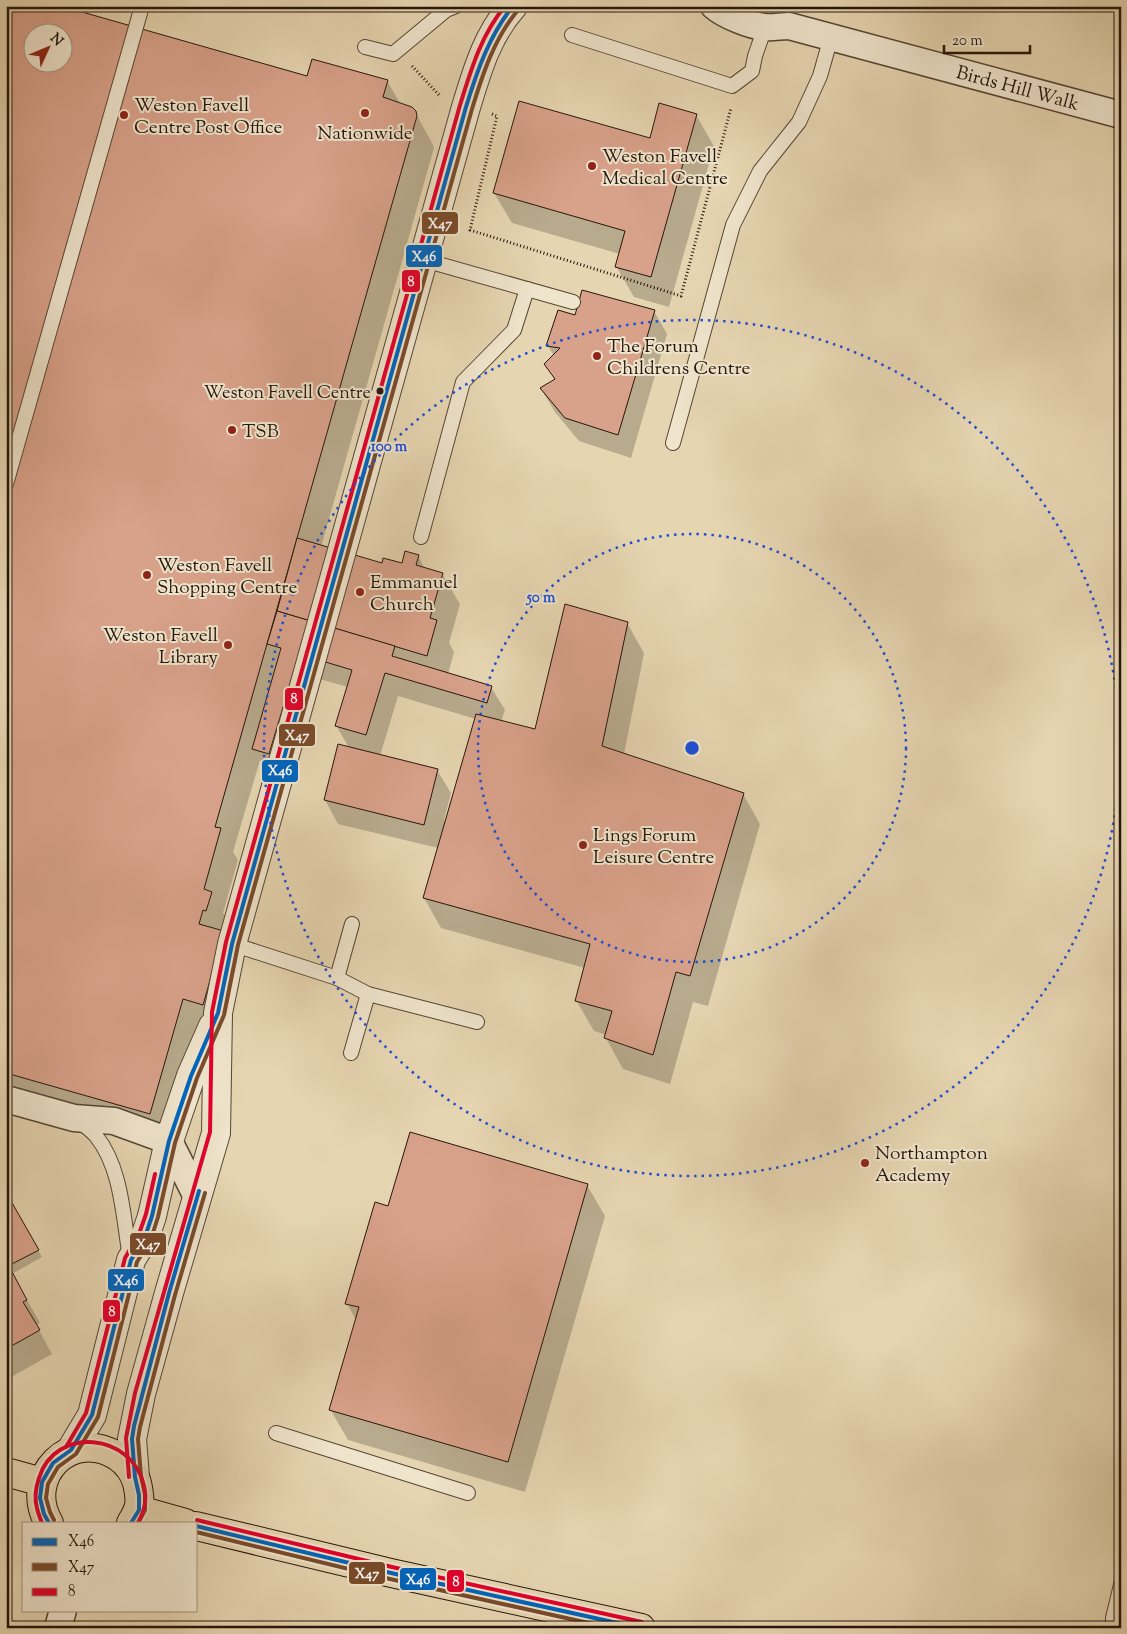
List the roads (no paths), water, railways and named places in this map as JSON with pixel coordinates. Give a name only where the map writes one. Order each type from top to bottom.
[{"type":"main road","points":[[48,1522],[44,1514],[40,1498],[42,1482],[53,1463],[71,1450],[80,1447],[108,1451],[124,1461],[135,1477],[139,1495],[135,1517],[177,1522]]},
{"type":"main road","points":[[6,1472],[42,1482]]},
{"type":"main road","points":[[198,1526],[391,1573],[641,1628]]},
{"type":"street","name":"Birds Hill Walk","points":[[714,6],[720,12],[765,27],[788,26],[1121,114]]},
{"type":"street","points":[[135,1477],[132,1439],[134,1426],[169,1292],[216,1132],[218,1013],[232,944],[466,107],[485,51],[500,22],[511,7]]},
{"type":"street","points":[[71,1450],[92,1415],[131,1260],[145,1237],[152,1216],[169,1141],[191,1076],[218,1013]]},
{"type":"street","points":[[6,1099],[74,1118],[114,1122],[169,1141],[197,1198]]},
{"type":"street","points":[[58,1628],[62,1612]]},
{"type":"lane","points":[[6,484],[142,6]]},
{"type":"lane","points":[[365,47],[393,54],[446,10],[456,6]]},
{"type":"lane","points":[[572,34],[732,86],[752,71],[765,27]]},
{"type":"lane","points":[[673,443],[733,225],[760,171],[799,122],[820,76],[831,37]]},
{"type":"lane","points":[[424,260],[573,302]]},
{"type":"lane","points":[[421,537],[463,382],[514,330],[527,289]]},
{"type":"lane","points":[[337,978],[352,924]]},
{"type":"lane","points":[[232,944],[337,978],[368,994],[477,1022]]},
{"type":"lane","points":[[351,1053],[368,994]]},
{"type":"lane","points":[[74,1118],[95,1134],[109,1156],[122,1203],[131,1260]]},
{"type":"lane","points":[[276,1432],[468,1494]]},
{"type":"lane","points":[[1113,1628],[1113,1618],[1121,1585]]},
{"type":"place","name":"Nationwide","points":[[365,113]]},
{"type":"place","name":"Weston Favell Centre Post Office","points":[[124,115]]},
{"type":"place","name":"Weston Favell Medical Centre","points":[[592,166]]},
{"type":"place","name":"The Forum Childrens Centre","points":[[597,356]]},
{"type":"place","name":"Weston Favell Centre","points":[[380,391]]},
{"type":"place","name":"TSB","points":[[232,430]]},
{"type":"place","name":"Weston Favell Shopping Centre","points":[[147,575]]},
{"type":"place","name":"Emmanuel Church","points":[[360,592]]},
{"type":"place","name":"Weston Favell Library","points":[[228,645]]},
{"type":"place","name":"Lings Forum Leisure Centre","points":[[583,845]]},
{"type":"place","name":"Northampton Academy","points":[[865,1163]]}]
